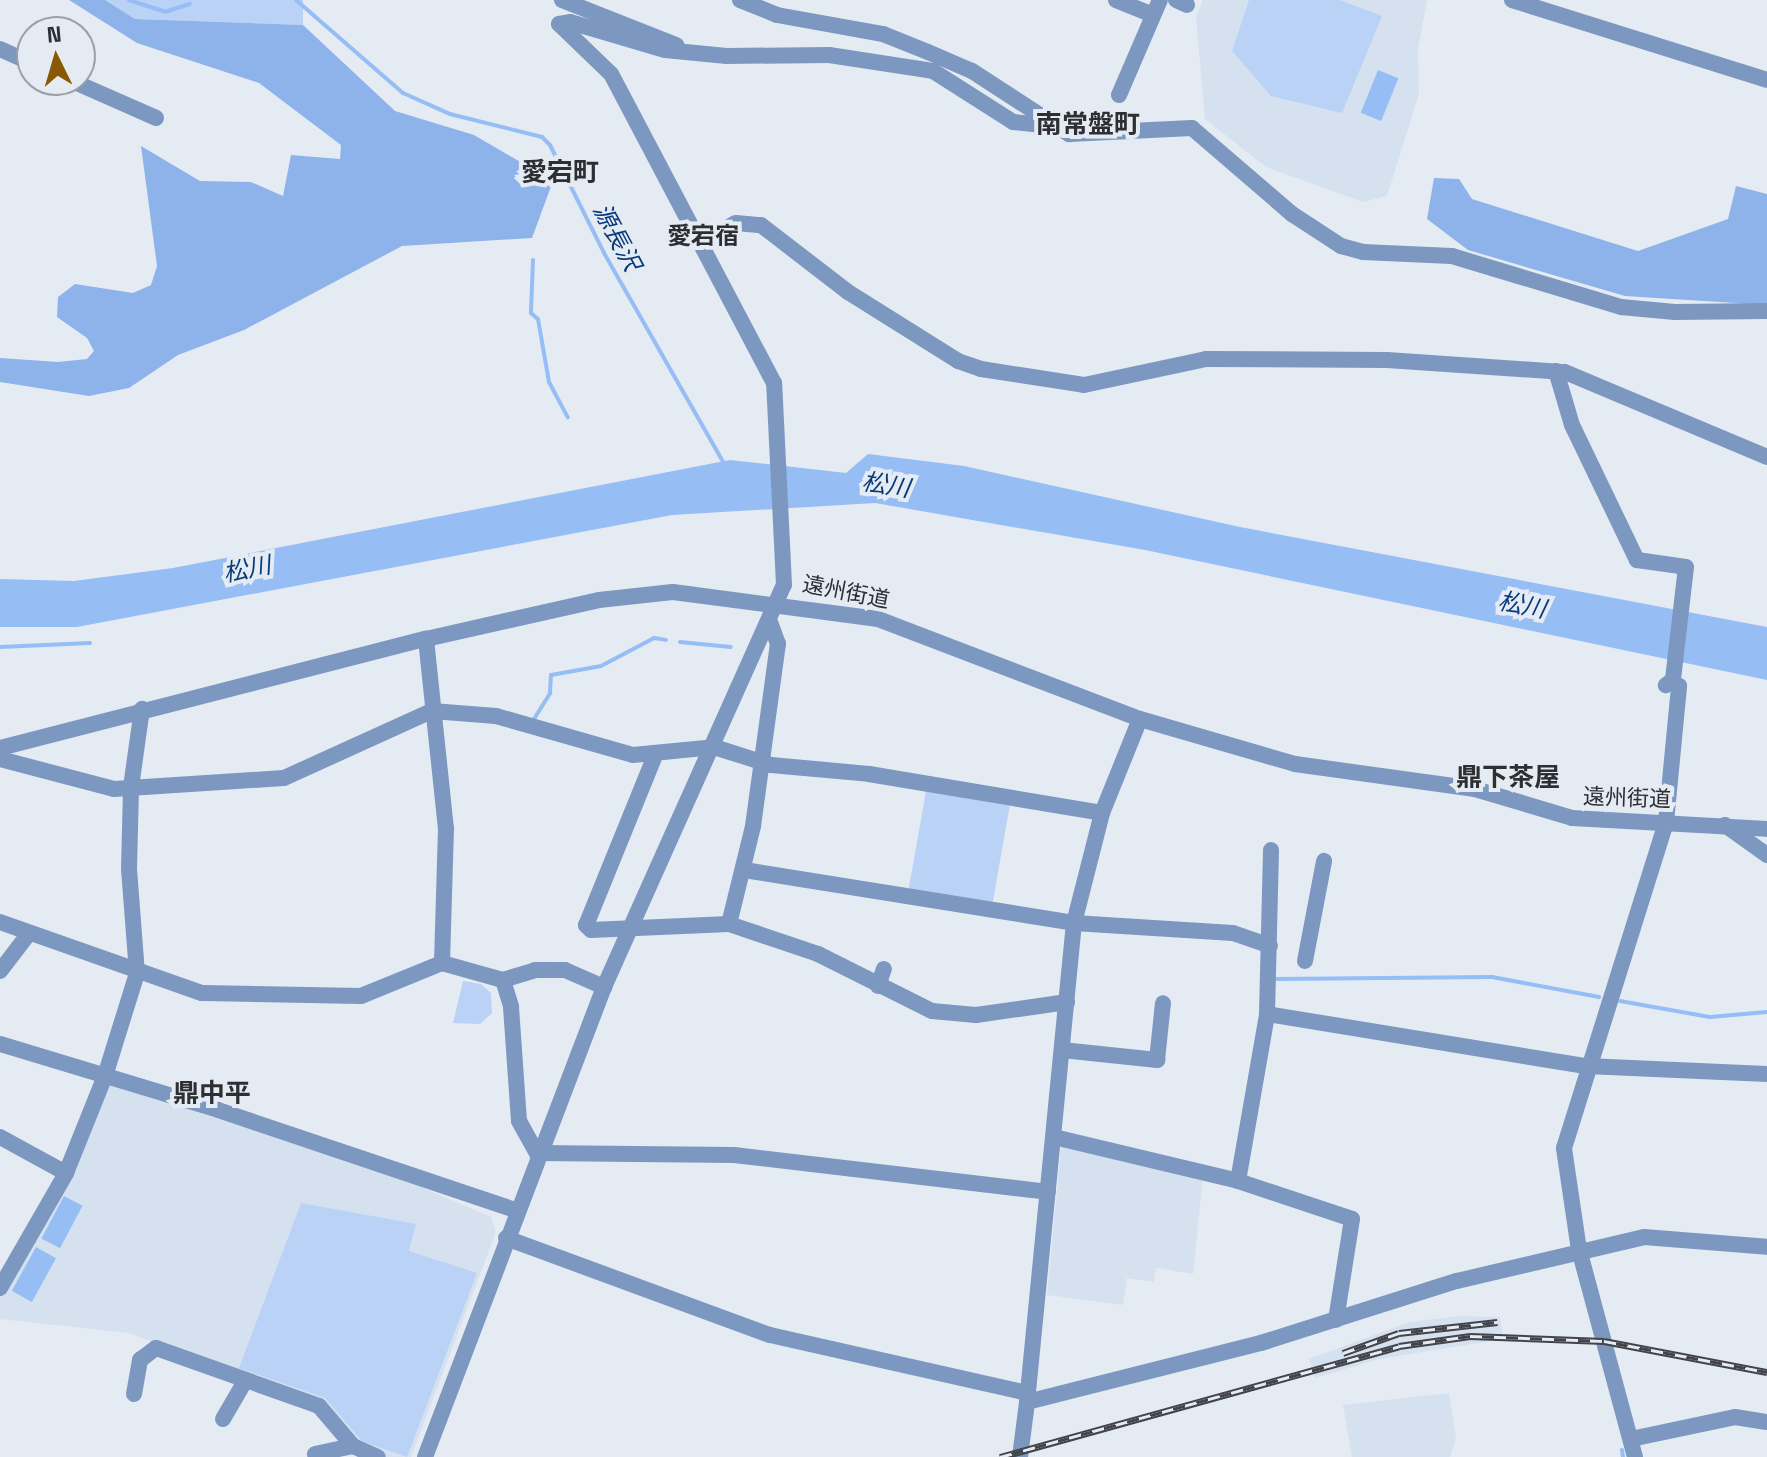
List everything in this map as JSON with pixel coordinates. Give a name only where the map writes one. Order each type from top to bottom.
[{"type":"street","points":[[562,0],[671,41],[683,52],[780,52],[888,62],[952,80],[1013,122],[1049,126],[1089,136],[1178,125],[1192,128],[1319,233],[1363,252],[1452,256],[1621,307],[1675,312],[1767,311]]},
{"type":"street","points":[[740,0],[777,15],[832,22],[913,46],[972,71],[1049,126]]},
{"type":"street","points":[[1116,0],[1157,8],[1119,95]]},
{"type":"street","points":[[1512,0],[1767,80]]},
{"type":"street","name":"遠州街道","points":[[683,52],[570,22],[559,24],[611,74],[702,241],[774,383],[784,518],[780,603],[918,631],[1140,719],[1295,764],[1475,789],[1572,818],[1724,824],[1767,829]]},
{"type":"street","points":[[96,91],[156,118]]},
{"type":"street","points":[[702,241],[736,223],[754,222],[848,292],[958,361],[1069,384],[1206,359],[1387,360],[1556,371],[1767,457]]},
{"type":"street","points":[[1556,371],[1572,425],[1637,560],[1686,567],[1687,574],[1673,684],[1666,822],[1586,1066],[1564,1148],[1579,1250],[1635,1457]]},
{"type":"street","points":[[0,748],[142,709],[426,639],[625,596],[673,592],[780,603],[604,987],[515,1210],[425,1457]]},
{"type":"street","points":[[729,924],[744,870],[778,644],[770,622]]},
{"type":"street","points":[[426,639],[446,828],[442,963]]},
{"type":"street","points":[[0,1288],[66,1173],[105,1076],[137,973],[129,870],[131,787],[142,709]]},
{"type":"street","points":[[0,759],[74,781],[131,787],[284,778],[432,711],[496,716],[633,755],[714,747],[759,762],[869,774],[1102,813]]},
{"type":"street","points":[[1020,1457],[1074,923],[1102,813],[1140,719]]},
{"type":"street","points":[[656,753],[586,925],[591,930],[729,924],[818,954],[932,1011],[976,1015],[1067,1002]]},
{"type":"street","points":[[1724,824],[1767,855]]},
{"type":"street","points":[[1238,1181],[1267,1014],[1271,850]]},
{"type":"street","points":[[1305,961],[1324,861]]},
{"type":"street","points":[[744,870],[1074,923],[1233,933],[1270,946]]},
{"type":"street","points":[[0,922],[27,936],[202,993],[343,998],[382,990],[442,963],[503,980],[535,970],[565,970],[604,987]]},
{"type":"street","points":[[0,971],[27,936]]},
{"type":"street","points":[[878,986],[884,969]]},
{"type":"street","points":[[503,980],[511,1007],[519,1121],[537,1153]]},
{"type":"street","points":[[1062,1050],[1157,1060],[1163,1003]]},
{"type":"street","points":[[1267,1014],[1586,1066],[1767,1074]]},
{"type":"street","points":[[0,1044],[515,1210]]},
{"type":"street","points":[[0,1137],[66,1173]]},
{"type":"street","points":[[1054,1137],[1238,1181],[1352,1219],[1336,1320]]},
{"type":"street","points":[[537,1153],[734,1155],[1048,1192]]},
{"type":"street","points":[[506,1238],[770,1335],[1027,1398],[1336,1320],[1457,1281],[1579,1250],[1644,1237],[1767,1247]]},
{"type":"street","points":[[134,1394],[140,1360],[156,1348],[319,1406],[353,1446],[378,1457]]},
{"type":"street","points":[[223,1419],[245,1381]]},
{"type":"street","points":[[1631,1439],[1735,1417],[1767,1422]]},
{"type":"street","points":[[315,1454],[353,1446]]},
{"type":"shaded area","points":[[69,0],[105,0],[135,19],[303,25],[395,111],[474,135],[553,181],[532,238],[402,246],[244,330],[178,355],[129,388],[89,396],[0,382],[0,358],[58,362],[87,359],[94,351],[87,338],[57,317],[58,297],[75,284],[133,293],[151,285],[157,266],[141,146],[200,181],[251,182],[283,196],[291,155],[340,159],[341,145],[259,83],[137,43]]},
{"type":"shaded area","points":[[105,0],[303,0],[303,25],[135,19]]},
{"type":"shaded area","points":[[1203,0],[1427,0],[1418,50],[1419,94],[1387,196],[1363,202],[1266,167],[1205,119],[1196,17]]},
{"type":"shaded area","points":[[1249,0],[1339,0],[1382,16],[1342,113],[1271,96],[1232,51]]},
{"type":"shaded area","points":[[1434,178],[1459,179],[1472,199],[1638,251],[1728,219],[1736,186],[1767,194],[1767,305],[1625,296],[1468,250],[1427,219]]},
{"type":"shaded area","points":[[926,791],[1010,806],[992,907],[908,892]]},
{"type":"shaded area","points":[[463,981],[481,984],[491,993],[492,1013],[480,1024],[453,1023]]},
{"type":"shaded area","points":[[106,1082],[405,1180],[491,1217],[496,1232],[411,1457],[386,1457],[359,1445],[331,1411],[129,1333],[0,1319],[0,1293]]},
{"type":"shaded area","points":[[1061,1147],[1203,1177],[1193,1274],[1156,1268],[1154,1282],[1127,1278],[1123,1305],[1047,1295]]},
{"type":"shaded area","points":[[301,1203],[416,1224],[409,1251],[477,1273],[407,1457],[362,1441],[325,1398],[239,1368]]},
{"type":"shaded area","points":[[1458,1316],[1500,1317],[1503,1339],[1379,1359],[1315,1378],[1309,1359],[1409,1322]]},
{"type":"shaded area","points":[[1449,1393],[1456,1438],[1450,1457],[1352,1457],[1343,1405]]},
{"type":"water","points":[[1378,70],[1398,78],[1381,121],[1361,113]]},
{"type":"water","name":"松川","points":[[868,454],[964,466],[1240,527],[1767,627],[1767,680],[1145,550],[875,503],[672,515],[77,627],[0,627],[0,579],[74,581],[173,568],[730,460],[846,473]]},
{"type":"water","points":[[64,1196],[83,1206],[60,1248],[41,1238]]},
{"type":"water","points":[[36,1247],[56,1258],[32,1302],[12,1291]]},
{"type":"waterway","name":"源長沢","points":[[129,0],[165,12],[190,4]]},
{"type":"waterway","name":"源長沢","points":[[296,0],[403,93],[450,114],[542,137],[550,145],[604,253],[724,463]]},
{"type":"waterway","points":[[533,260],[531,313],[538,319],[549,382],[568,417]]},
{"type":"waterway","points":[[534,719],[550,693],[551,675],[601,666],[654,638],[666,640]]},
{"type":"waterway","points":[[680,642],[731,647]]},
{"type":"waterway","points":[[0,647],[90,643]]},
{"type":"waterway","points":[[1277,979],[1492,977],[1599,997]]},
{"type":"waterway","points":[[1620,1001],[1710,1017],[1767,1012]]},
{"type":"waterway","points":[[1622,1450],[1623,1457]]},
{"type":"railway","points":[[1343,1353],[1399,1333],[1497,1322]]},
{"type":"railway","points":[[1000,1457],[1399,1346],[1470,1336],[1604,1341],[1767,1372]]},
{"type":"district","name":"南常盤町","points":[[1088,125]]},
{"type":"district","name":"愛宕町","points":[[560,173]]},
{"type":"district","name":"愛宕宿","points":[[703,236]]},
{"type":"district","name":"鼎下茶屋","points":[[1508,778]]},
{"type":"district","name":"鼎中平","points":[[212,1094]]}]
